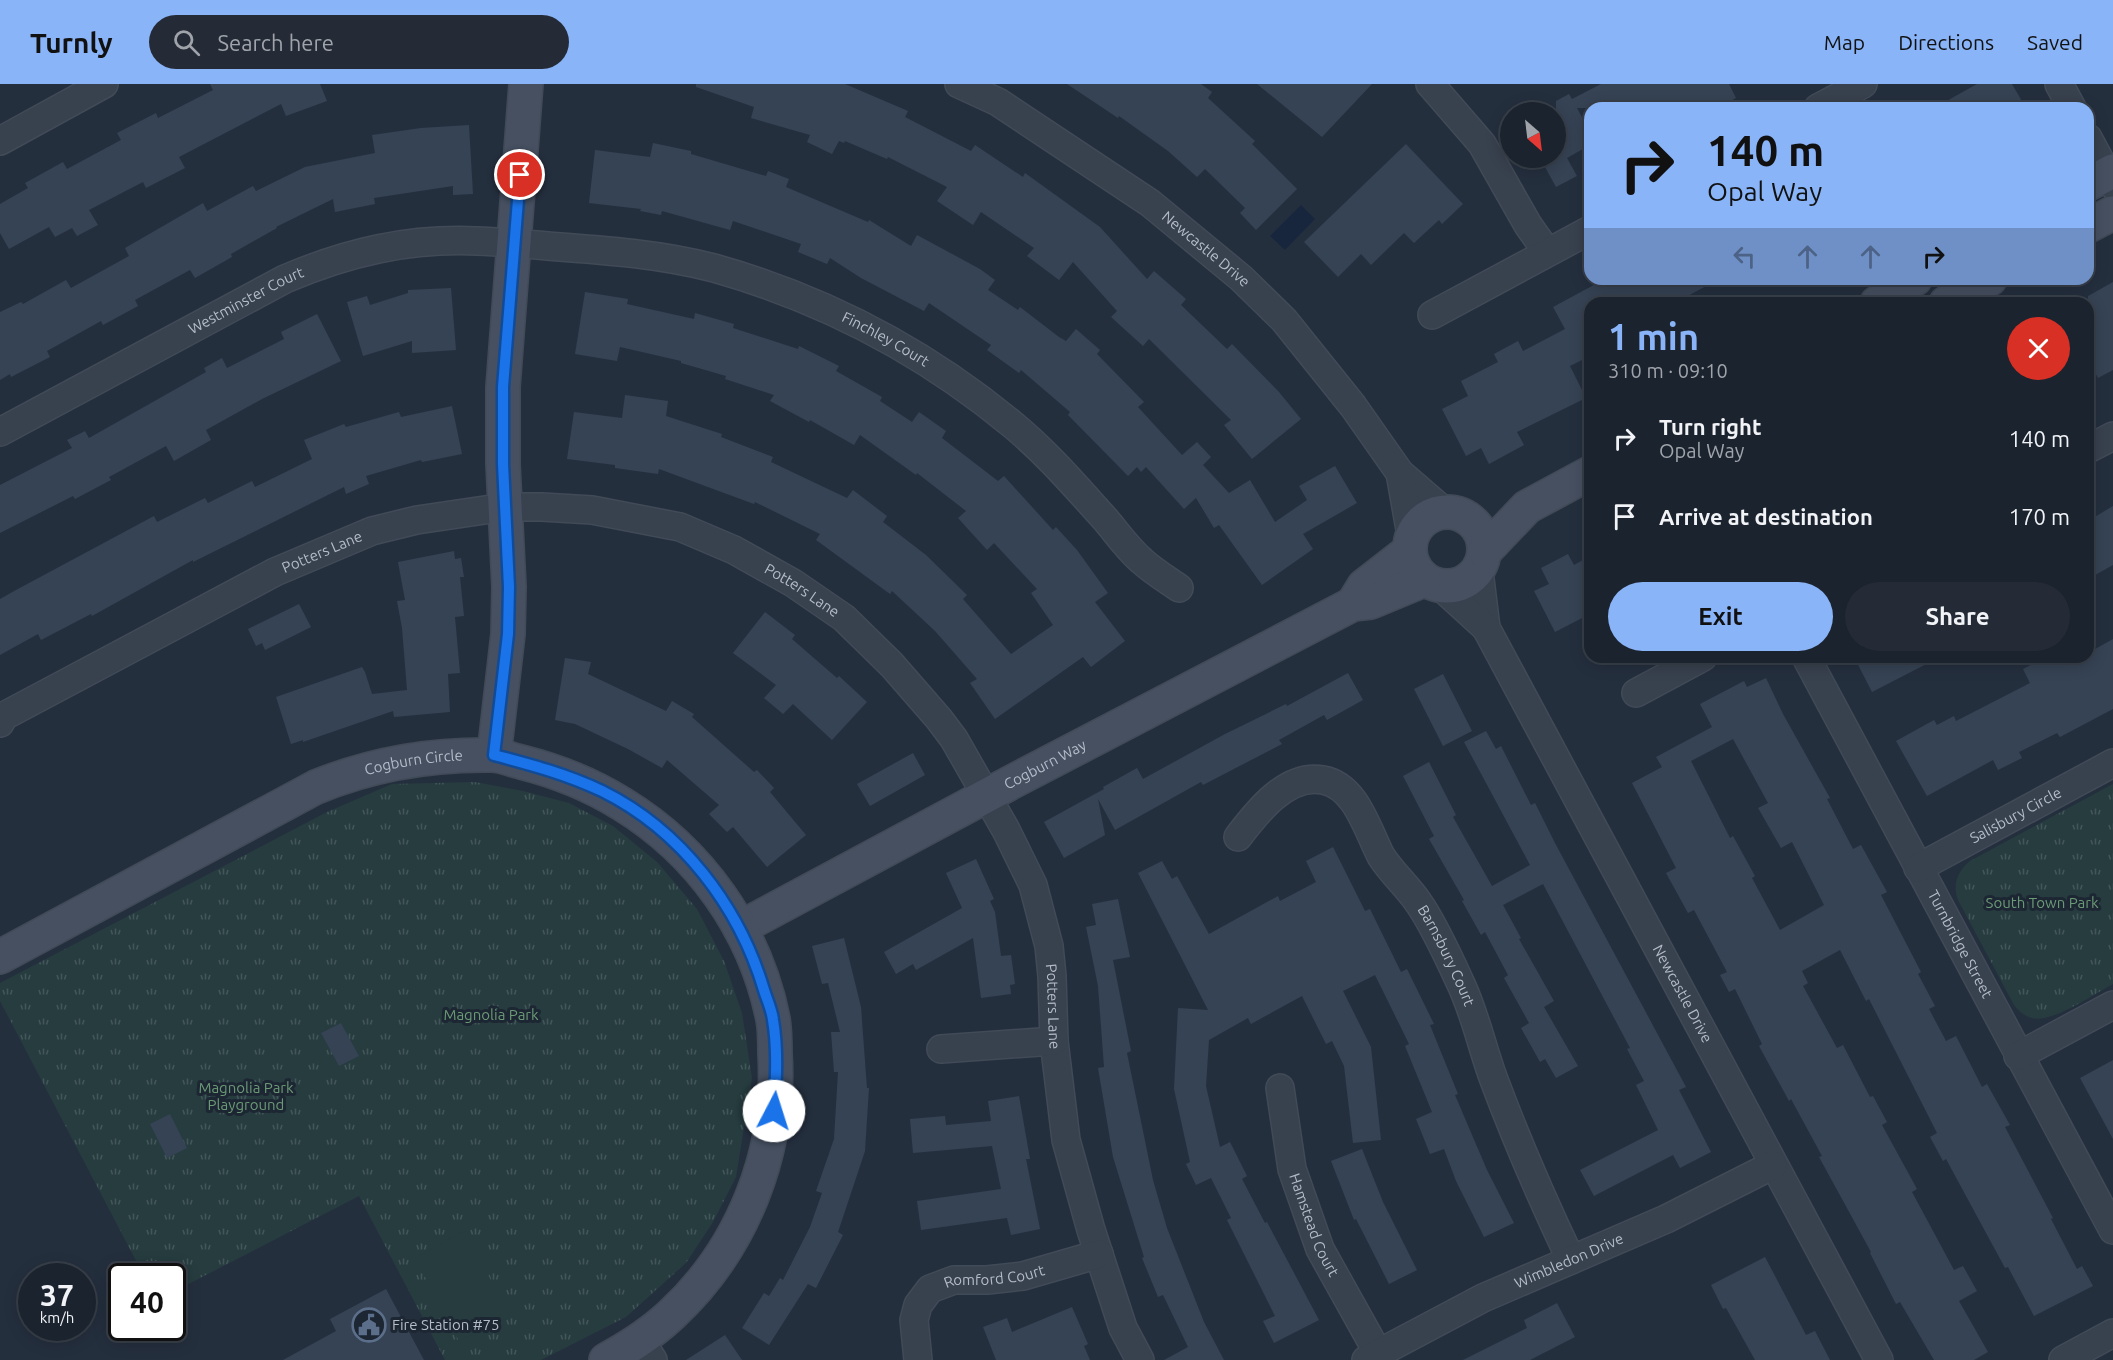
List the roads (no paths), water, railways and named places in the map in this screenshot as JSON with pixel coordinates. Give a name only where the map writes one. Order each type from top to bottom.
[{"type":"street","points":[[494,755],[508,634],[503,387],[526,84]]},
{"type":"street","name":"Newcastle Drive","points":[[959,84],[998,102],[1150,203],[1241,278],[1284,320],[1353,405],[1400,473],[1456,514]]},
{"type":"street","points":[[1430,84],[1482,144],[1527,225],[1548,252]]},
{"type":"street","points":[[1829,102],[1863,84]]},
{"type":"street","points":[[2059,84],[2069,102]]},
{"type":"street","points":[[0,141],[94,86]]},
{"type":"street","points":[[2094,152],[2105,178]]},
{"type":"street","points":[[2094,223],[2113,213]]},
{"type":"street","points":[[1432,315],[1584,233]]},
{"type":"street","name":"Westminster Court","points":[[0,432],[285,279],[325,262],[390,245],[479,240],[515,244]]},
{"type":"street","name":"Finchley Court","points":[[515,244],[634,253],[713,268],[789,294],[856,322],[910,351],[962,385],[1014,426],[1068,478],[1141,560],[1179,588]]},
{"type":"street","points":[[1886,297],[1906,285]]},
{"type":"street","points":[[1957,297],[1979,285]]},
{"type":"street","points":[[2094,446],[2113,436]]},
{"type":"street","name":"Newcastle Drive","points":[[1400,473],[1410,543]]},
{"type":"street","points":[[1527,507],[1424,519],[1410,543],[1413,567],[1433,584],[1463,584],[1527,507],[1584,476]]},
{"type":"street","name":"Potters Lane","points":[[0,723],[4,716],[274,572],[372,531],[417,520],[504,507],[592,510],[680,528],[734,550],[794,583],[844,618],[892,665],[939,719],[987,796],[1033,885],[1049,946],[1054,1041],[1066,1140],[1123,1328],[1140,1360]]},
{"type":"street","points":[[1456,514],[1481,531],[1482,561]]},
{"type":"street","name":"Cogburn Way","points":[[1353,604],[1364,586],[1410,543]]},
{"type":"street","name":"Newcastle Drive","points":[[1482,561],[1486,628]]},
{"type":"street","name":"Newcastle Drive","points":[[1433,584],[1486,628],[1879,1360]]},
{"type":"street","name":"Cogburn Way","points":[[740,928],[1353,604],[1371,602],[1433,584]]},
{"type":"street","points":[[1636,693],[1692,663]]},
{"type":"street","name":"Turnbridge Street","points":[[1809,663],[2113,1230]]},
{"type":"street","name":"Cogburn Circle","points":[[0,957],[316,787],[368,769],[414,759],[494,755],[555,771],[603,792],[643,816],[677,845],[697,866],[719,892],[740,928],[756,966],[773,1020],[777,1077],[773,1128],[756,1189],[725,1251],[691,1295],[671,1315],[647,1350],[606,1360]]},
{"type":"street","name":"Salisbury Circle","points":[[1918,868],[2113,763]]},
{"type":"street","name":"Barnsbury Court","points":[[1238,837],[1254,814],[1273,796],[1306,778],[1325,780],[1344,789],[1383,858],[1419,903],[1462,984],[1495,1081],[1571,1260]]},
{"type":"street","points":[[2018,1056],[2113,1005]]},
{"type":"street","points":[[940,1049],[1054,1041]]},
{"type":"street","name":"Hamstead Court","points":[[1280,1088],[1292,1169],[1320,1249],[1372,1357]]},
{"type":"street","name":"Wimbledon Drive","points":[[1372,1357],[1483,1298],[1666,1219],[1773,1164]]},
{"type":"street","name":"Romford Court","points":[[918,1360],[914,1320],[918,1305],[930,1289],[954,1280],[987,1280],[1023,1276],[1099,1254]]},
{"type":"street","points":[[2063,1360],[2113,1333]]},
{"type":"water","points":[[1301,205],[1315,219],[1285,250],[1270,236]]},
{"type":"place","name":"Fire Station #75","points":[[369,1325]]},
{"type":"park label","name":"South Town Park","points":[[2042,903]]},
{"type":"park label","name":"Magnolia Park","points":[[491,1015]]},
{"type":"park label","name":"Magnolia Park Playground","points":[[246,1096]]}]
